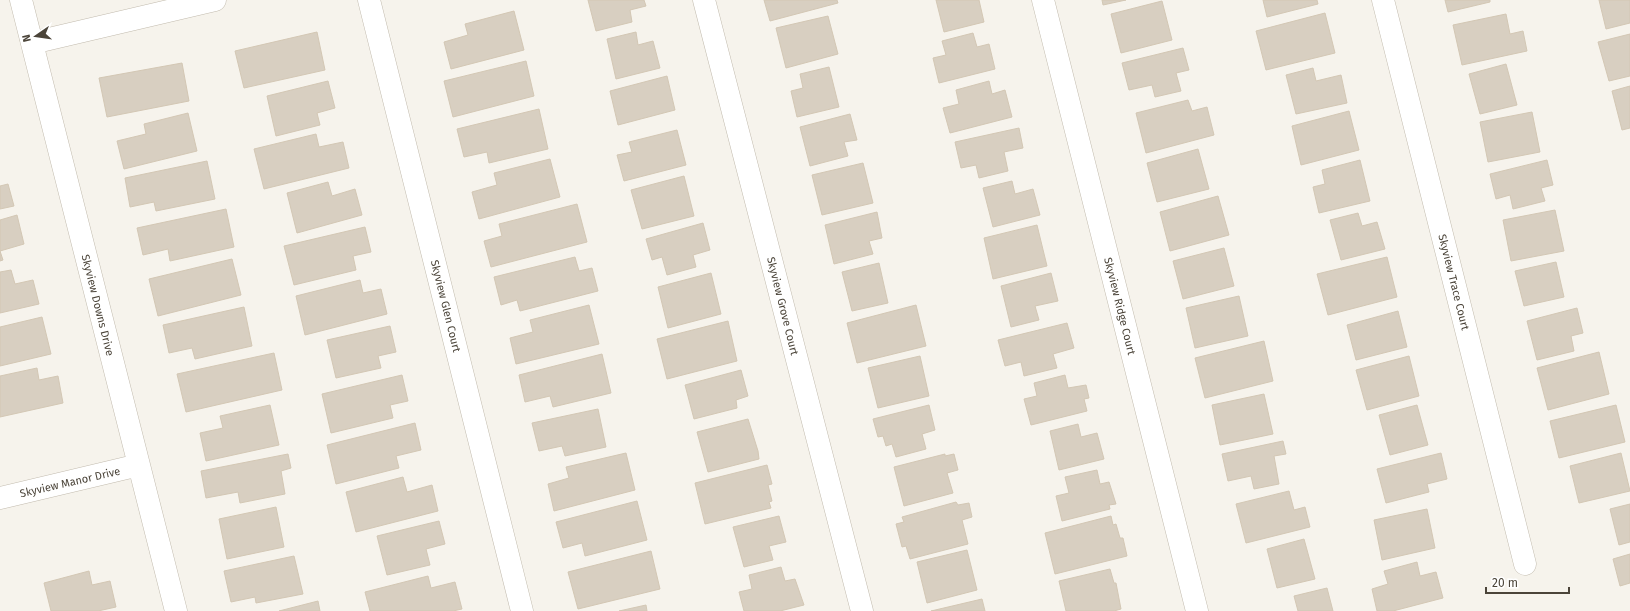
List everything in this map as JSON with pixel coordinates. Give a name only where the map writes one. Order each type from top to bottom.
[{"type":"street","name":"Skyview Downs Drive","points":[[21,0],[176,611]]},
{"type":"street","points":[[32,43],[215,0]]},
{"type":"street","name":"Skyview Glen Court","points":[[369,0],[522,611]]},
{"type":"street","name":"Skyview Grove Court","points":[[704,0],[862,611]]},
{"type":"street","name":"Skyview Ridge Court","points":[[1043,0],[1197,611]]},
{"type":"street","name":"Skyview Trace Court","points":[[1383,0],[1525,564]]},
{"type":"street","name":"Skyview Manor Drive","points":[[0,498],[139,465]]},
{"type":"building","points":[[588,0],[644,0],[646,6],[630,10],[632,22],[596,31]]},
{"type":"building","points":[[764,0],[837,0],[838,3],[770,21]]},
{"type":"building","points":[[936,0],[979,0],[984,22],[944,32]]},
{"type":"building","points":[[1102,0],[1126,0],[1103,5]]},
{"type":"building","points":[[1263,0],[1317,0],[1318,4],[1267,17]]},
{"type":"building","points":[[1445,0],[1490,0],[1490,2],[1448,12]]},
{"type":"building","points":[[1599,0],[1630,0],[1630,23],[1606,29]]},
{"type":"building","points":[[1162,1],[1172,40],[1121,53],[1111,14]]},
{"type":"building","points":[[514,11],[524,50],[451,69],[444,42],[468,35],[465,24]]},
{"type":"building","points":[[1325,13],[1335,53],[1266,70],[1256,31]]},
{"type":"building","points":[[1506,14],[1510,34],[1523,31],[1527,51],[1462,65],[1453,25]]},
{"type":"building","points":[[828,16],[838,54],[786,68],[776,28]]},
{"type":"building","points":[[317,32],[325,70],[244,88],[235,51]]},
{"type":"building","points":[[636,32],[638,45],[653,41],[660,68],[616,79],[607,39]]},
{"type":"building","points":[[973,33],[977,47],[989,44],[995,69],[939,83],[933,58],[946,55],[942,41]]},
{"type":"building","points":[[1630,34],[1630,76],[1609,81],[1598,42]]},
{"type":"building","points":[[1183,48],[1189,70],[1176,73],[1181,91],[1155,97],[1152,85],[1129,90],[1122,63]]},
{"type":"building","points":[[526,61],[534,96],[453,117],[444,81]]},
{"type":"building","points":[[182,63],[189,101],[107,117],[99,78]]},
{"type":"building","points":[[1506,64],[1517,105],[1480,114],[1469,74]]},
{"type":"building","points":[[829,67],[839,107],[797,117],[791,91],[803,88],[800,74]]},
{"type":"building","points":[[1313,68],[1316,81],[1341,75],[1347,103],[1296,114],[1286,75]]},
{"type":"building","points":[[667,76],[675,110],[618,125],[610,91]]},
{"type":"building","points":[[328,81],[335,108],[317,113],[320,125],[276,136],[267,96]]},
{"type":"building","points":[[989,81],[992,94],[1005,90],[1012,117],[950,133],[943,108],[959,104],[956,90]]},
{"type":"building","points":[[1630,86],[1630,128],[1622,130],[1612,91]]},
{"type":"building","points":[[1188,100],[1192,111],[1207,107],[1214,135],[1146,153],[1136,113]]},
{"type":"building","points":[[539,109],[548,149],[489,163],[487,152],[464,157],[457,129]]},
{"type":"building","points":[[1349,111],[1359,150],[1301,165],[1292,126]]},
{"type":"building","points":[[1532,112],[1540,152],[1488,162],[1480,122]]},
{"type":"building","points":[[188,113],[197,151],[124,169],[117,141],[146,134],[144,124]]},
{"type":"building","points":[[850,114],[857,140],[844,142],[848,156],[810,166],[800,127]]},
{"type":"building","points":[[1019,128],[1023,148],[1004,152],[1008,171],[979,178],[976,165],[961,168],[955,142]]},
{"type":"building","points":[[677,130],[686,165],[624,181],[617,155],[632,152],[629,142]]},
{"type":"building","points":[[316,134],[319,147],[343,142],[349,168],[264,189],[254,149]]},
{"type":"building","points":[[1198,149],[1209,189],[1157,202],[1147,163]]},
{"type":"building","points":[[550,159],[560,197],[479,219],[472,192],[497,185],[494,173]]},
{"type":"building","points":[[1360,160],[1370,201],[1319,213],[1313,187],[1325,184],[1322,170]]},
{"type":"building","points":[[1547,160],[1553,185],[1541,188],[1545,201],[1513,209],[1510,195],[1496,199],[1490,174]]},
{"type":"building","points":[[207,161],[215,199],[156,211],[154,202],[130,207],[125,178]]},
{"type":"building","points":[[863,163],[873,203],[822,215],[812,175]]},
{"type":"building","points":[[684,176],[694,216],[642,229],[631,190]]},
{"type":"building","points":[[1012,181],[1015,194],[1033,189],[1040,215],[993,227],[983,188]]},
{"type":"building","points":[[328,182],[332,196],[355,189],[362,215],[297,233],[287,193]]},
{"type":"building","points":[[8,184],[14,206],[0,209],[0,186]]},
{"type":"building","points":[[1218,196],[1229,235],[1170,251],[1160,212]]},
{"type":"building","points":[[577,204],[587,242],[491,267],[484,241],[502,236],[499,224]]},
{"type":"building","points":[[226,209],[234,247],[170,261],[168,249],[143,255],[137,228]]},
{"type":"building","points":[[1555,210],[1564,251],[1511,261],[1503,220]]},
{"type":"building","points":[[877,212],[882,238],[869,241],[873,254],[834,264],[825,225]]},
{"type":"building","points":[[1358,213],[1362,226],[1377,222],[1385,249],[1341,260],[1330,220]]},
{"type":"building","points":[[17,215],[24,244],[0,251],[0,220]]},
{"type":"building","points":[[703,223],[710,250],[693,255],[696,267],[667,275],[662,257],[652,260],[646,239]]},
{"type":"building","points":[[1037,225],[1047,266],[993,279],[984,238]]},
{"type":"building","points":[[365,227],[371,252],[353,256],[356,270],[294,285],[284,246]]},
{"type":"building","points":[[1224,248],[1234,286],[1183,299],[1173,261]]},
{"type":"building","points":[[0,251],[3,260],[0,261]]},
{"type":"building","points":[[575,257],[579,271],[592,268],[598,291],[520,311],[517,300],[501,305],[494,277]]},
{"type":"building","points":[[1387,257],[1397,297],[1328,315],[1317,274]]},
{"type":"building","points":[[232,259],[241,295],[158,316],[149,279]]},
{"type":"building","points":[[1556,262],[1564,297],[1524,306],[1515,271]]},
{"type":"building","points":[[879,263],[888,303],[852,311],[842,272]]},
{"type":"building","points":[[11,270],[15,284],[33,280],[39,304],[0,313],[0,272]]},
{"type":"building","points":[[711,273],[721,314],[668,328],[658,287]]},
{"type":"building","points":[[1051,273],[1058,301],[1035,306],[1039,320],[1011,327],[1001,286]]},
{"type":"building","points":[[360,280],[363,293],[381,289],[387,314],[305,335],[296,296]]},
{"type":"building","points":[[1239,296],[1248,336],[1195,348],[1186,308]]},
{"type":"building","points":[[589,305],[599,344],[516,364],[510,338],[533,332],[530,320]]},
{"type":"building","points":[[916,305],[926,346],[857,363],[847,323]]},
{"type":"building","points":[[244,307],[252,346],[195,359],[192,348],[169,353],[163,325]]},
{"type":"building","points":[[1577,308],[1583,333],[1571,336],[1574,351],[1537,360],[1527,321]]},
{"type":"building","points":[[1398,311],[1407,347],[1356,360],[1347,325]]},
{"type":"building","points":[[42,317],[51,354],[0,366],[0,327]]},
{"type":"building","points":[[728,321],[737,361],[667,379],[657,339]]},
{"type":"building","points":[[1067,323],[1074,348],[1053,354],[1057,368],[1024,376],[1021,362],[1005,366],[998,340]]},
{"type":"building","points":[[390,326],[396,352],[378,356],[381,368],[336,378],[327,340]]},
{"type":"building","points":[[1264,341],[1273,381],[1205,398],[1195,358]]},
{"type":"building","points":[[1599,352],[1609,394],[1548,410],[1537,368]]},
{"type":"building","points":[[274,353],[282,390],[186,412],[177,374]]},
{"type":"building","points":[[602,354],[611,393],[553,407],[550,396],[525,402],[519,375]]},
{"type":"building","points":[[920,356],[929,396],[878,408],[868,368]]},
{"type":"building","points":[[1409,356],[1419,396],[1367,410],[1356,370]]},
{"type":"building","points":[[37,368],[39,380],[58,376],[63,403],[0,417],[0,376]]},
{"type":"building","points":[[741,370],[748,396],[736,400],[737,408],[694,419],[685,385]]},
{"type":"building","points":[[402,375],[408,401],[390,405],[393,418],[331,433],[322,394]]},
{"type":"building","points":[[1065,375],[1068,388],[1086,385],[1089,398],[1084,399],[1087,411],[1031,425],[1024,399],[1037,396],[1034,383]]},
{"type":"building","points":[[1264,394],[1273,434],[1220,445],[1212,405]]},
{"type":"building","points":[[270,405],[279,445],[206,461],[200,433],[223,428],[220,416]]},
{"type":"building","points":[[929,405],[935,430],[922,434],[926,449],[896,457],[892,444],[886,446],[883,436],[878,437],[873,419]]},
{"type":"building","points":[[1417,405],[1428,445],[1390,455],[1379,415]]},
{"type":"building","points":[[1616,405],[1625,442],[1559,458],[1550,421]]},
{"type":"building","points":[[598,409],[606,447],[565,456],[562,446],[539,451],[532,423]]},
{"type":"building","points":[[748,419],[759,459],[708,472],[697,432]]},
{"type":"building","points":[[415,423],[421,450],[396,456],[399,468],[336,484],[327,445]]},
{"type":"building","points":[[1078,424],[1081,437],[1097,433],[1104,459],[1059,470],[1050,431]]},
{"type":"building","points":[[1283,441],[1286,454],[1274,456],[1279,484],[1254,489],[1251,476],[1228,481],[1222,454]]},
{"type":"building","points":[[626,453],[635,490],[554,511],[548,484],[569,478],[566,467]]},
{"type":"building","points":[[1441,453],[1447,479],[1427,484],[1429,492],[1386,503],[1377,469]]},
{"type":"building","points":[[1621,453],[1630,491],[1579,503],[1570,466]]},
{"type":"building","points":[[288,454],[291,468],[281,471],[285,494],[240,503],[238,492],[206,498],[201,471]]},
{"type":"building","points":[[945,454],[945,456],[954,454],[958,470],[947,473],[953,493],[904,506],[894,467]]},
{"type":"building","points":[[767,465],[772,484],[768,485],[772,501],[769,502],[771,508],[705,524],[695,483]]},
{"type":"building","points":[[1097,470],[1100,484],[1109,482],[1116,504],[1109,505],[1110,509],[1062,521],[1056,496],[1069,493],[1065,477]]},
{"type":"building","points":[[403,477],[407,492],[432,485],[438,511],[356,532],[346,492]]},
{"type":"building","points":[[1289,491],[1294,510],[1305,507],[1310,527],[1246,543],[1236,504]]},
{"type":"building","points":[[637,501],[647,540],[585,556],[582,543],[563,548],[556,522]]},
{"type":"building","points":[[956,502],[958,505],[969,503],[972,517],[962,520],[968,544],[910,559],[906,546],[902,547],[896,524],[904,522],[902,517]]},
{"type":"building","points":[[1630,504],[1630,542],[1619,545],[1610,509]]},
{"type":"building","points":[[276,507],[284,547],[227,559],[219,519]]},
{"type":"building","points":[[1427,509],[1435,548],[1382,560],[1374,520]]},
{"type":"building","points":[[779,516],[786,542],[769,546],[773,560],[744,567],[733,527]]},
{"type":"building","points":[[1111,516],[1113,525],[1116,524],[1120,538],[1123,538],[1127,556],[1055,574],[1045,533]]},
{"type":"building","points":[[439,521],[445,544],[426,549],[430,565],[387,575],[377,536]]},
{"type":"building","points":[[1304,539],[1315,579],[1277,588],[1267,549]]},
{"type":"building","points":[[967,550],[977,590],[927,603],[917,562]]},
{"type":"building","points":[[651,551],[660,589],[578,609],[568,572]]},
{"type":"building","points":[[1630,554],[1630,583],[1620,586],[1613,559]]},
{"type":"building","points":[[294,556],[303,594],[256,603],[255,597],[231,602],[224,571]]},
{"type":"building","points":[[1417,562],[1420,576],[1436,572],[1443,598],[1393,611],[1377,611],[1372,589],[1388,584],[1384,571]]},
{"type":"building","points":[[781,567],[785,581],[795,579],[804,605],[780,611],[744,611],[739,592],[752,589],[749,575]]},
{"type":"building","points":[[1110,569],[1114,583],[1116,583],[1121,609],[1114,611],[1066,611],[1059,581]]},
{"type":"building","points":[[89,571],[92,585],[110,581],[116,607],[98,611],[51,611],[44,583]]},
{"type":"building","points":[[428,576],[431,588],[455,582],[462,609],[453,611],[370,611],[365,592]]},
{"type":"building","points":[[1327,588],[1333,611],[1298,611],[1294,596]]},
{"type":"building","points":[[982,599],[985,611],[931,611]]},
{"type":"building","points":[[318,601],[320,611],[279,611]]},
{"type":"building","points":[[646,605],[647,611],[619,611]]}]
